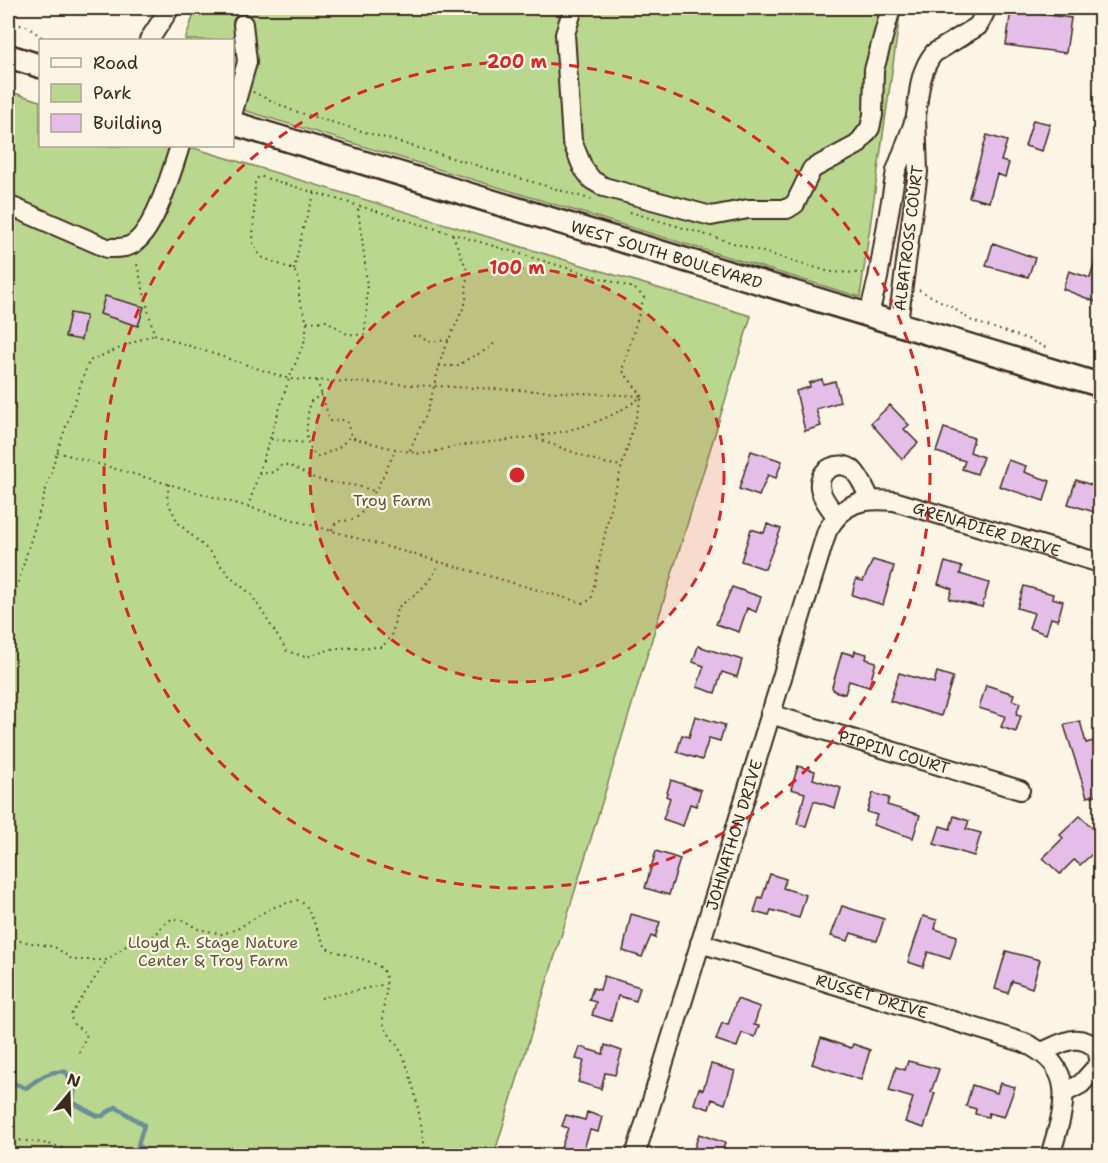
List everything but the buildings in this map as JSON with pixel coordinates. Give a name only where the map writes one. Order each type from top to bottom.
[{"type":"main road","points":[[8,56],[39,66]]},
{"type":"main road","name":"WEST SOUTH BOULEVARD","points":[[234,124],[1101,385]]},
{"type":"street","points":[[150,39],[170,8]]},
{"type":"street","points":[[573,8],[565,34],[572,141],[584,168],[592,180],[604,187],[711,216],[748,209],[788,209],[795,204],[812,169],[857,145],[865,137],[873,114],[874,70],[891,8]]},
{"type":"street","name":"ALBATROSS COURT","points":[[898,323],[918,172],[916,117],[923,73],[934,53],[978,26],[987,8]]},
{"type":"street","points":[[234,40],[244,16]]},
{"type":"street","points":[[234,108],[247,62],[244,16]]},
{"type":"street","name":"ALBATROSS COURT","points":[[869,314],[896,171],[916,117]]},
{"type":"street","points":[[8,205],[108,248],[120,249],[133,245],[152,220],[164,195],[180,147]]},
{"type":"street","points":[[888,221],[910,223]]},
{"type":"street","points":[[843,511],[826,502],[820,487],[822,475],[830,467],[843,465],[851,469],[861,479],[870,499]]},
{"type":"street","name":"GRENADIER DRIVE","points":[[843,511],[870,499],[894,501],[1101,563]]},
{"type":"street","name":"JOHNATHON DRIVE","points":[[635,1155],[827,531],[843,511]]},
{"type":"street","name":"PIPPIN COURT","points":[[770,714],[1020,790]]},
{"type":"street","name":"RUSSET DRIVE","points":[[700,943],[1025,1043],[1044,1051]]},
{"type":"street","points":[[1050,1155],[1066,1092],[1063,1081],[1044,1051],[1073,1040],[1087,1040],[1097,1049],[1100,1063],[1092,1074],[1066,1092]]},
{"type":"path","points":[[8,23],[26,26],[45,39]]},
{"type":"path","points":[[256,94],[291,110],[598,202]]},
{"type":"path","points":[[294,270],[261,257],[253,244],[255,182],[259,176],[634,288],[644,297],[622,370],[642,396]]},
{"type":"path","points":[[248,507],[289,379],[305,340],[307,322],[299,299],[299,280],[294,270],[304,225],[315,193]]},
{"type":"path","points":[[307,322],[327,321],[347,334],[364,335],[367,316],[367,274],[359,206]]},
{"type":"path","points":[[620,209],[830,272],[864,273]]},
{"type":"path","points":[[410,451],[428,410],[439,366],[466,302],[467,270],[452,233]]},
{"type":"path","points":[[133,245],[154,334]]},
{"type":"path","points":[[917,290],[950,306],[972,321],[1028,339],[1050,350]]},
{"type":"path","points":[[8,617],[57,453],[89,361],[154,334],[289,379],[642,396]]},
{"type":"path","points":[[413,336],[420,336],[428,342],[449,340]]},
{"type":"path","points":[[439,366],[458,366],[466,359],[489,350],[495,342]]},
{"type":"path","points":[[317,380],[330,421],[344,420],[348,423],[352,435],[373,444],[424,453],[493,441],[534,438],[590,424],[642,396]]},
{"type":"path","points":[[306,443],[309,404],[322,395]]},
{"type":"path","points":[[57,453],[583,603],[591,600],[622,466],[642,396]]},
{"type":"path","points":[[271,440],[306,443],[318,457],[338,448],[352,435]]},
{"type":"path","points":[[534,438],[603,463],[622,466]]},
{"type":"path","points":[[332,531],[334,523],[359,516],[390,465],[395,448]]},
{"type":"path","points":[[259,474],[264,476],[274,472],[282,464],[294,466],[319,479],[359,485],[373,491]]},
{"type":"path","points":[[169,484],[167,500],[178,523],[208,550],[231,578],[251,594],[287,651],[306,657],[335,648],[382,647],[392,636],[397,608],[425,588],[439,562]]},
{"type":"path","points":[[79,1053],[87,1034],[74,1024],[70,1016],[107,960],[126,946],[156,935],[170,920],[183,920],[198,929],[222,934],[237,929],[271,908],[297,900],[306,905],[326,948],[379,965],[385,973],[387,984],[382,1012],[384,1028],[394,1037],[413,1086],[425,1149],[424,1155]]},
{"type":"path","points":[[8,939],[55,947],[73,960],[107,960]]},
{"type":"path","points":[[321,998],[387,984]]},
{"type":"path","points":[[8,1139],[40,1142],[75,1155]]},
{"type":"green space","points":[[196,8],[901,8],[860,297],[234,107],[234,39],[185,39]]},
{"type":"green space","name":"Troy Farm","points":[[8,91],[39,101],[39,147],[190,147],[751,316],[494,1155],[8,1155]]},
{"type":"waterway","points":[[8,1081],[26,1088],[49,1073],[66,1072],[75,1088],[72,1102],[97,1116],[102,1116],[116,1107],[144,1125],[138,1145],[155,1156]]},
{"type":"park label","name":"Lloyd A. Stage Nature Center & Troy Farm","points":[[213,951]]}]
